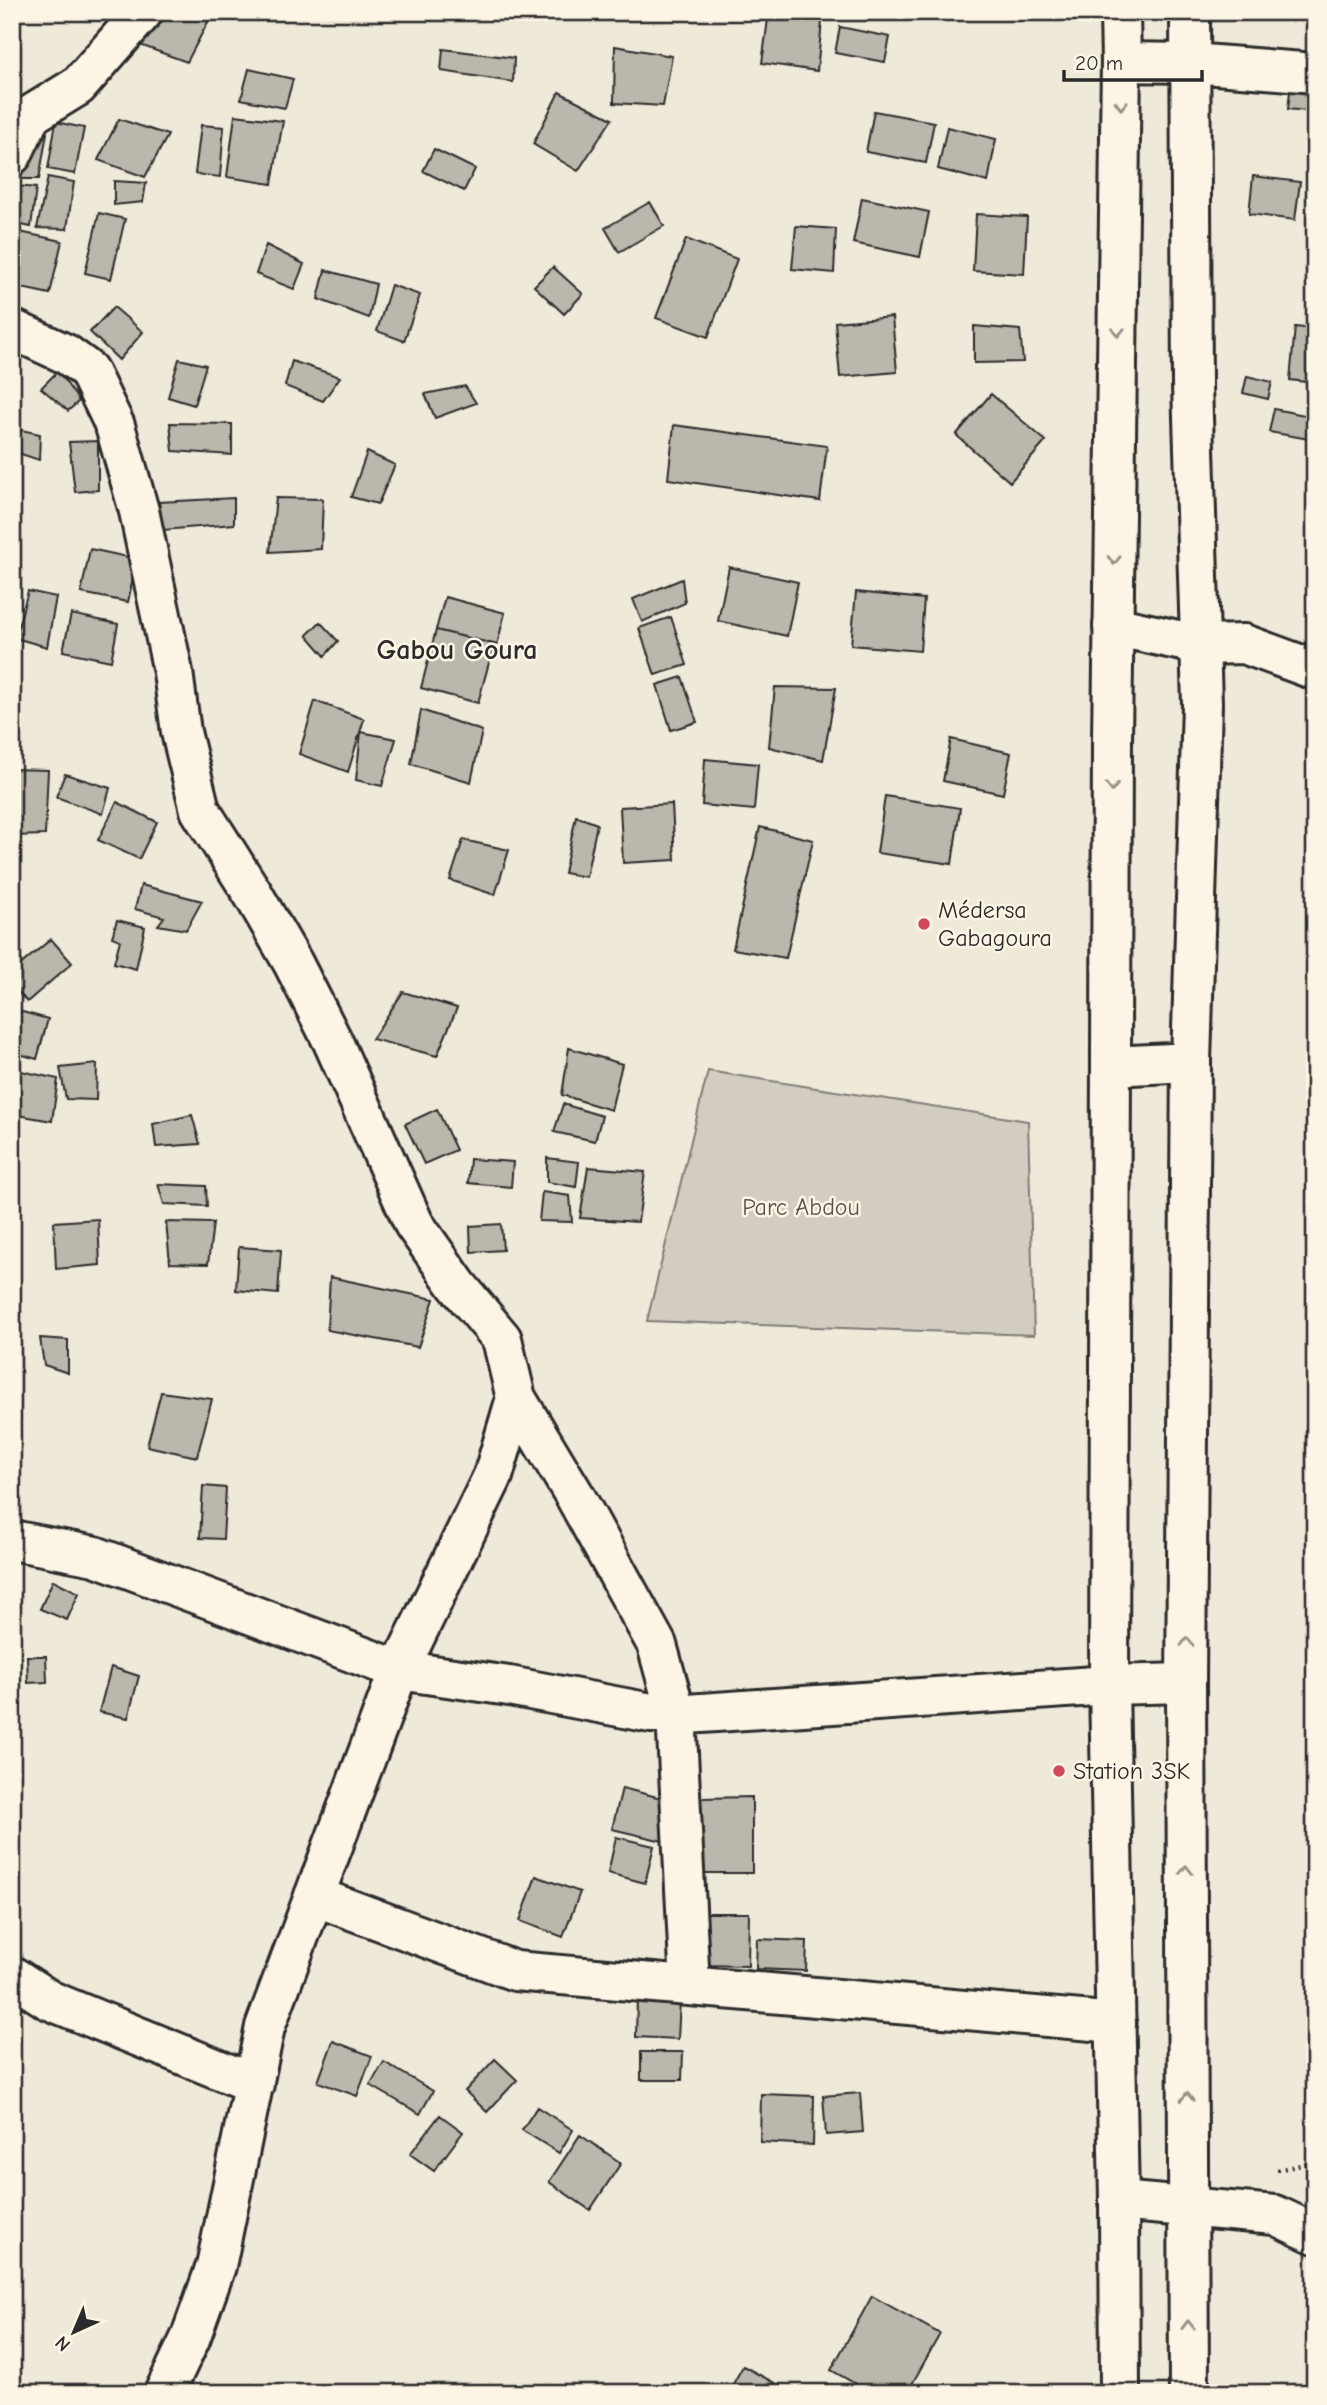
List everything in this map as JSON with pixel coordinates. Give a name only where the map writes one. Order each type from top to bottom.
[{"type":"street","points":[[12,155],[31,115],[78,86],[143,12]]},
{"type":"street","points":[[1120,12],[1113,626],[1109,1685],[1120,2393]]},
{"type":"street","points":[[1189,2393],[1186,1683],[1191,1062],[1202,705],[1192,385],[1190,12]]},
{"type":"street","points":[[1121,62],[1191,63],[1315,74]]},
{"type":"street","points":[[12,328],[66,354],[88,370],[115,426],[139,511],[158,597],[181,732],[200,810],[266,917],[327,1031],[414,1224],[457,1285],[502,1339],[516,1398],[575,1496],[657,1645],[676,1713],[690,1986]]},
{"type":"street","points":[[1113,626],[1201,645],[1244,644],[1315,670]]},
{"type":"street","points":[[1111,1066],[1191,1062]]},
{"type":"street","points":[[164,2393],[190,2339],[216,2266],[265,2027],[399,1670],[493,1476],[516,1398]]},
{"type":"street","points":[[12,1540],[95,1556],[399,1670],[509,1686],[651,1713],[1109,1685],[1186,1683]]},
{"type":"street","points":[[314,1896],[516,1971],[1116,2023]]},
{"type":"street","points":[[12,1976],[49,2000],[254,2084]]},
{"type":"street","points":[[1119,2201],[1275,2215],[1315,2234]]},
{"type":"green space","name":"Parc Abdou","points":[[708,1071],[1028,1121],[1034,1335],[647,1321]]},
{"type":"building","points":[[157,12],[185,12],[209,20],[187,62],[140,45]]},
{"type":"building","points":[[769,12],[823,12],[817,71],[762,63]]},
{"type":"building","points":[[840,27],[890,37],[885,62],[835,53]]},
{"type":"building","points":[[615,46],[672,56],[663,106],[614,103]]},
{"type":"building","points":[[443,49],[514,58],[513,82],[441,71]]},
{"type":"building","points":[[1293,65],[1315,68],[1315,112],[1288,109]]},
{"type":"building","points":[[249,69],[293,79],[285,108],[241,99]]},
{"type":"building","points":[[559,92],[612,119],[578,171],[533,144]]},
{"type":"building","points":[[874,111],[934,122],[926,163],[866,152]]},
{"type":"building","points":[[235,115],[283,121],[272,184],[227,177]]},
{"type":"building","points":[[119,119],[168,135],[145,177],[98,160]]},
{"type":"building","points":[[56,122],[84,128],[75,174],[48,169]]},
{"type":"building","points":[[201,125],[224,127],[220,177],[195,174]]},
{"type":"building","points":[[947,127],[996,139],[988,182],[938,169]]},
{"type":"building","points":[[30,130],[47,133],[39,179],[21,179]]},
{"type":"building","points":[[434,149],[475,169],[464,191],[423,171]]},
{"type":"building","points":[[1253,176],[1300,182],[1295,220],[1249,214]]},
{"type":"building","points":[[48,177],[74,182],[67,229],[37,228]]},
{"type":"building","points":[[114,181],[146,183],[143,202],[114,205]]},
{"type":"building","points":[[17,186],[36,188],[31,227],[12,223]]},
{"type":"building","points":[[862,198],[929,212],[920,257],[853,243]]},
{"type":"building","points":[[650,202],[664,226],[619,252],[605,228]]},
{"type":"building","points":[[99,213],[125,219],[111,279],[85,273]]},
{"type":"building","points":[[976,214],[1027,217],[1024,274],[973,271]]},
{"type":"building","points":[[796,226],[836,229],[834,273],[792,269]]},
{"type":"building","points":[[15,231],[62,241],[50,294],[12,286],[12,243]]},
{"type":"building","points":[[686,239],[737,259],[708,337],[656,318]]},
{"type":"building","points":[[266,245],[304,264],[294,289],[256,274]]},
{"type":"building","points":[[553,267],[583,294],[564,314],[534,286]]},
{"type":"building","points":[[325,270],[376,284],[369,318],[318,299]]},
{"type":"building","points":[[391,285],[420,295],[404,341],[377,331]]},
{"type":"building","points":[[114,307],[143,332],[119,360],[90,332]]},
{"type":"building","points":[[892,317],[897,372],[840,377],[835,322]]},
{"type":"building","points":[[974,326],[1020,330],[1023,362],[974,363]]},
{"type":"building","points":[[1295,327],[1315,329],[1315,383],[1290,380]]},
{"type":"building","points":[[179,359],[206,365],[194,405],[168,397]]},
{"type":"building","points":[[292,361],[340,377],[323,401],[285,386]]},
{"type":"building","points":[[58,371],[79,401],[68,411],[41,388]]},
{"type":"building","points":[[1247,376],[1272,382],[1268,399],[1243,393]]},
{"type":"building","points":[[465,386],[476,403],[435,418],[425,394]]},
{"type":"building","points":[[991,394],[1046,441],[1010,482],[956,435]]},
{"type":"building","points":[[1274,409],[1315,417],[1315,440],[1269,432]]},
{"type":"building","points":[[170,423],[232,424],[232,455],[173,451]]},
{"type":"building","points":[[674,425],[827,446],[820,501],[668,479]]},
{"type":"building","points":[[12,428],[40,434],[39,460],[12,451]]},
{"type":"building","points":[[98,441],[98,490],[75,492],[69,442]]},
{"type":"building","points":[[367,452],[395,465],[378,504],[351,497]]},
{"type":"building","points":[[234,498],[234,524],[163,530],[159,502]]},
{"type":"building","points":[[276,498],[323,499],[321,549],[270,552]]},
{"type":"building","points":[[90,549],[137,559],[128,602],[81,593]]},
{"type":"building","points":[[729,567],[798,582],[787,636],[718,621]]},
{"type":"building","points":[[682,579],[685,603],[642,622],[633,599]]},
{"type":"building","points":[[28,591],[56,597],[47,647],[15,638]]},
{"type":"building","points":[[856,592],[924,599],[920,651],[851,645]]},
{"type":"building","points":[[445,597],[505,613],[497,645],[436,630]]},
{"type":"building","points":[[71,614],[118,624],[111,661],[63,651]]},
{"type":"building","points":[[671,617],[687,665],[655,675],[639,628]]},
{"type":"building","points":[[320,622],[338,641],[325,656],[307,635]]},
{"type":"building","points":[[436,630],[494,644],[478,703],[421,688]]},
{"type":"building","points":[[682,677],[697,722],[671,730],[657,685]]},
{"type":"building","points":[[775,687],[836,688],[823,760],[769,747]]},
{"type":"building","points":[[315,701],[364,719],[348,772],[299,754]]},
{"type":"building","points":[[421,710],[482,731],[471,782],[411,764]]},
{"type":"building","points":[[361,732],[396,739],[382,786],[356,780]]},
{"type":"building","points":[[951,739],[1011,753],[1003,794],[943,781]]},
{"type":"building","points":[[705,759],[758,764],[754,810],[702,805]]},
{"type":"building","points":[[12,769],[48,770],[45,835],[12,836]]},
{"type":"building","points":[[65,774],[110,788],[103,814],[56,797]]},
{"type":"building","points":[[885,796],[960,808],[952,864],[877,853]]},
{"type":"building","points":[[117,802],[157,822],[139,859],[98,840]]},
{"type":"building","points":[[672,804],[675,860],[623,863],[620,807]]},
{"type":"building","points":[[576,816],[597,824],[586,877],[564,873]]},
{"type":"building","points":[[760,827],[813,840],[786,958],[733,949]]},
{"type":"building","points":[[463,840],[509,850],[495,895],[450,880]]},
{"type":"building","points":[[141,885],[202,901],[186,930],[158,925],[164,917],[135,909]]},
{"type":"building","points":[[117,920],[145,927],[136,969],[114,963],[120,940],[112,937]]},
{"type":"building","points":[[51,939],[72,963],[27,1002],[12,985],[12,972]]},
{"type":"building","points":[[403,992],[457,1008],[437,1056],[372,1039]]},
{"type":"building","points":[[15,1010],[48,1019],[37,1059],[12,1052],[12,1020]]},
{"type":"building","points":[[569,1048],[622,1064],[611,1110],[562,1095]]},
{"type":"building","points":[[97,1064],[96,1100],[66,1099],[60,1068]]},
{"type":"building","points":[[12,1069],[58,1079],[52,1121],[12,1114]]},
{"type":"building","points":[[563,1104],[602,1116],[595,1141],[554,1132]]},
{"type":"building","points":[[437,1109],[456,1150],[424,1164],[405,1124]]},
{"type":"building","points":[[192,1115],[200,1144],[156,1147],[153,1124]]},
{"type":"building","points":[[547,1158],[579,1162],[576,1187],[547,1182]]},
{"type":"building","points":[[470,1159],[513,1162],[511,1187],[468,1183]]},
{"type":"building","points":[[588,1167],[645,1172],[638,1222],[580,1218]]},
{"type":"building","points":[[158,1184],[206,1186],[207,1206],[164,1204]]},
{"type":"building","points":[[542,1192],[570,1196],[572,1222],[539,1221]]},
{"type":"building","points":[[98,1219],[100,1265],[56,1269],[54,1222]]},
{"type":"building","points":[[166,1222],[213,1223],[208,1264],[170,1263]]},
{"type":"building","points":[[501,1224],[503,1250],[471,1252],[470,1226]]},
{"type":"building","points":[[239,1247],[281,1250],[278,1294],[236,1290]]},
{"type":"building","points":[[330,1277],[434,1299],[418,1347],[327,1330]]},
{"type":"building","points":[[40,1338],[68,1340],[68,1373],[44,1365]]},
{"type":"building","points":[[161,1392],[212,1399],[197,1457],[147,1446]]},
{"type":"building","points":[[203,1486],[226,1488],[223,1539],[200,1538]]},
{"type":"building","points":[[53,1580],[79,1593],[67,1620],[40,1609]]},
{"type":"building","points":[[27,1656],[46,1656],[47,1682],[28,1683]]},
{"type":"building","points":[[111,1667],[139,1676],[128,1718],[99,1712]]},
{"type":"building","points":[[622,1788],[673,1801],[663,1841],[612,1829]]},
{"type":"building","points":[[752,1797],[752,1873],[701,1873],[700,1798]]},
{"type":"building","points":[[616,1837],[654,1846],[645,1883],[608,1873]]},
{"type":"building","points":[[536,1876],[580,1892],[563,1937],[520,1921]]},
{"type":"building","points":[[700,1913],[749,1913],[748,1966],[700,1965]]},
{"type":"building","points":[[757,1939],[807,1941],[806,1971],[756,1969]]},
{"type":"building","points":[[637,1998],[680,2000],[678,2039],[636,2037]]},
{"type":"building","points":[[333,2041],[372,2056],[357,2096],[318,2082]]},
{"type":"building","points":[[641,2052],[683,2052],[682,2080],[641,2080]]},
{"type":"building","points":[[495,2059],[517,2080],[487,2112],[465,2091]]},
{"type":"building","points":[[384,2062],[433,2091],[420,2114],[370,2085]]},
{"type":"building","points":[[860,2093],[863,2132],[826,2135],[823,2096]]},
{"type":"building","points":[[761,2094],[814,2096],[813,2145],[760,2142]]},
{"type":"building","points":[[537,2107],[573,2130],[559,2153],[522,2130]]},
{"type":"building","points":[[440,2115],[463,2132],[434,2171],[410,2154]]},
{"type":"building","points":[[580,2135],[621,2163],[590,2210],[549,2182]]},
{"type":"building","points":[[872,2296],[940,2334],[907,2393],[872,2393],[831,2370]]},
{"type":"building","points":[[743,2366],[793,2393],[728,2393]]},
{"type":"place","name":"Médersa Gabagoura","points":[[924,924]]},
{"type":"place","name":"Station 3SK","points":[[1059,1771]]},
{"type":"district","name":"Gabou Goura","points":[[457,650]]}]
